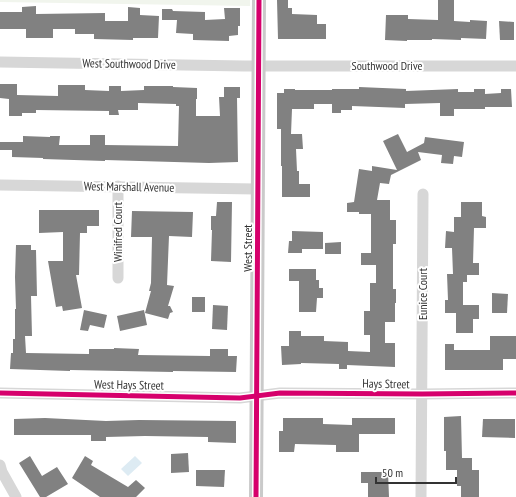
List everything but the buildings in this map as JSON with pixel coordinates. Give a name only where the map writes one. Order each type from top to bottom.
[{"type":"main road","name":"West Street","points":[[256,497],[260,0]]},
{"type":"street","name":"West Southwood Drive","points":[[0,62],[259,65]]},
{"type":"street","name":"Southwood Drive","points":[[259,65],[516,66]]},
{"type":"street","name":"West Marshall Avenue","points":[[0,185],[258,188]]},
{"type":"street","name":"Winifred Court","points":[[118,186],[118,278]]},
{"type":"street","name":"Eunice Court","points":[[421,497],[423,194]]},
{"type":"street","name":"West Hays Street","points":[[0,393],[240,398],[257,396]]},
{"type":"street","name":"Hays Street","points":[[257,396],[280,393],[516,393]]},
{"type":"street","points":[[0,465],[2,472],[16,497]]},
{"type":"shaded area","points":[[0,0],[250,0],[250,6],[0,2]]},
{"type":"shaded area","points":[[135,456],[142,463],[128,476],[121,469]]},
{"type":"cycle path","points":[[256,497],[259,0]]},
{"type":"cycle path","points":[[0,393],[240,398],[280,393],[516,393]]}]
